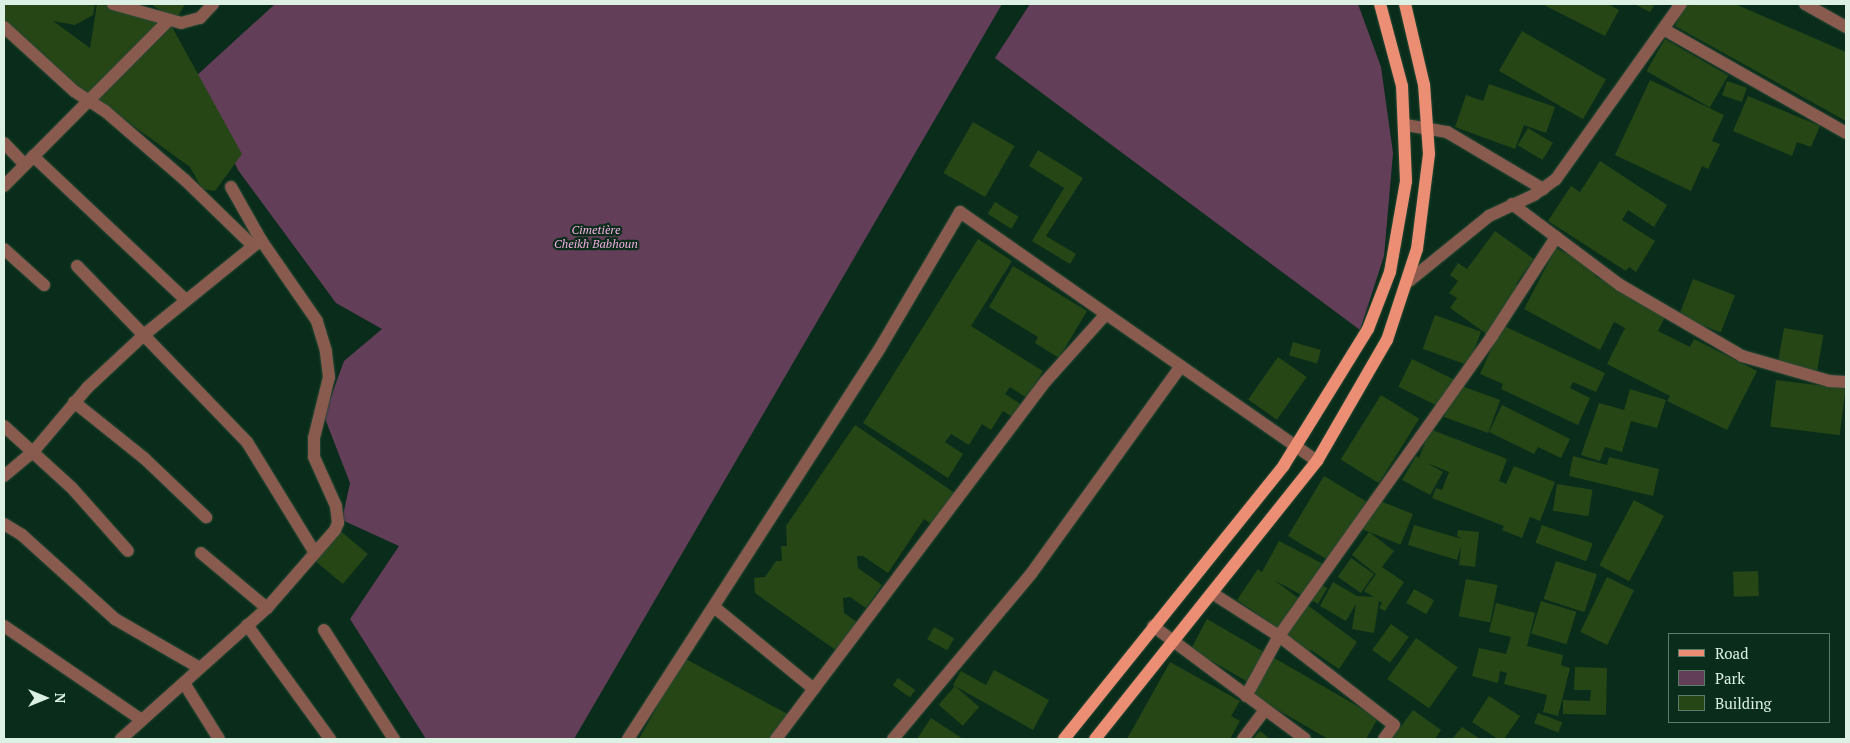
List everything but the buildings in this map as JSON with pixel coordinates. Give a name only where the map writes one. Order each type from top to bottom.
[{"type":"main road","points":[[1064,739],[1297,446],[1354,357],[1390,272],[1406,181],[1406,125],[1395,53],[1380,4]]},
{"type":"main road","points":[[1095,739],[1318,461],[1373,368],[1409,280],[1423,218],[1429,127],[1418,48],[1405,4]]},
{"type":"street","points":[[112,4],[169,20],[190,22],[200,18],[214,4]]},
{"type":"street","points":[[1409,280],[1489,216],[1543,189],[1565,168],[1665,30],[1681,4]]},
{"type":"street","points":[[1805,4],[1846,27]]},
{"type":"street","points":[[4,186],[169,20]]},
{"type":"street","points":[[4,27],[74,91],[90,101],[256,242],[317,321],[326,351],[329,377],[314,438],[314,457],[336,506],[338,523],[315,553],[267,608],[121,739]]},
{"type":"street","points":[[1665,30],[1846,132]]},
{"type":"street","points":[[1406,125],[1429,127],[1455,136],[1543,189]]},
{"type":"street","points":[[4,143],[29,160],[185,299]]},
{"type":"street","points":[[231,187],[256,242]]},
{"type":"street","points":[[1512,204],[1556,238],[1652,306],[1742,356],[1829,380],[1846,382]]},
{"type":"street","points":[[628,739],[880,348],[960,212],[1318,461]]},
{"type":"street","points":[[1246,696],[1279,636],[1492,336],[1556,238]]},
{"type":"street","points":[[4,476],[32,452],[74,402],[145,334],[256,242]]},
{"type":"street","points":[[4,249],[44,285]]},
{"type":"street","points":[[77,266],[145,334],[247,442],[315,553]]},
{"type":"street","points":[[776,739],[1045,382],[1106,314]]},
{"type":"street","points":[[892,739],[1031,574],[1181,366]]},
{"type":"street","points":[[74,402],[144,458],[206,517]]},
{"type":"street","points":[[4,426],[72,488],[128,551]]},
{"type":"street","points":[[4,524],[22,535],[115,619],[200,668]]},
{"type":"street","points":[[201,553],[267,608]]},
{"type":"street","points":[[1212,593],[1279,636],[1394,725],[1384,739]]},
{"type":"street","points":[[714,607],[814,689]]},
{"type":"street","points":[[248,625],[330,739]]},
{"type":"street","points":[[4,626],[142,720]]},
{"type":"street","points":[[1153,626],[1172,642],[1305,739]]},
{"type":"street","points":[[324,630],[394,739]]},
{"type":"street","points":[[184,683],[219,739]]},
{"type":"street","points":[[1243,739],[1265,710]]},
{"type":"green space","name":"Cimetière Cheikh Babhoun","points":[[275,4],[1002,4],[574,739],[426,739],[350,619],[399,546],[342,520],[350,483],[324,416],[344,361],[382,329],[336,303],[238,170],[195,77]]},
{"type":"green space","points":[[1030,4],[1358,4],[1381,67],[1393,153],[1384,256],[1360,330],[995,58]]}]
